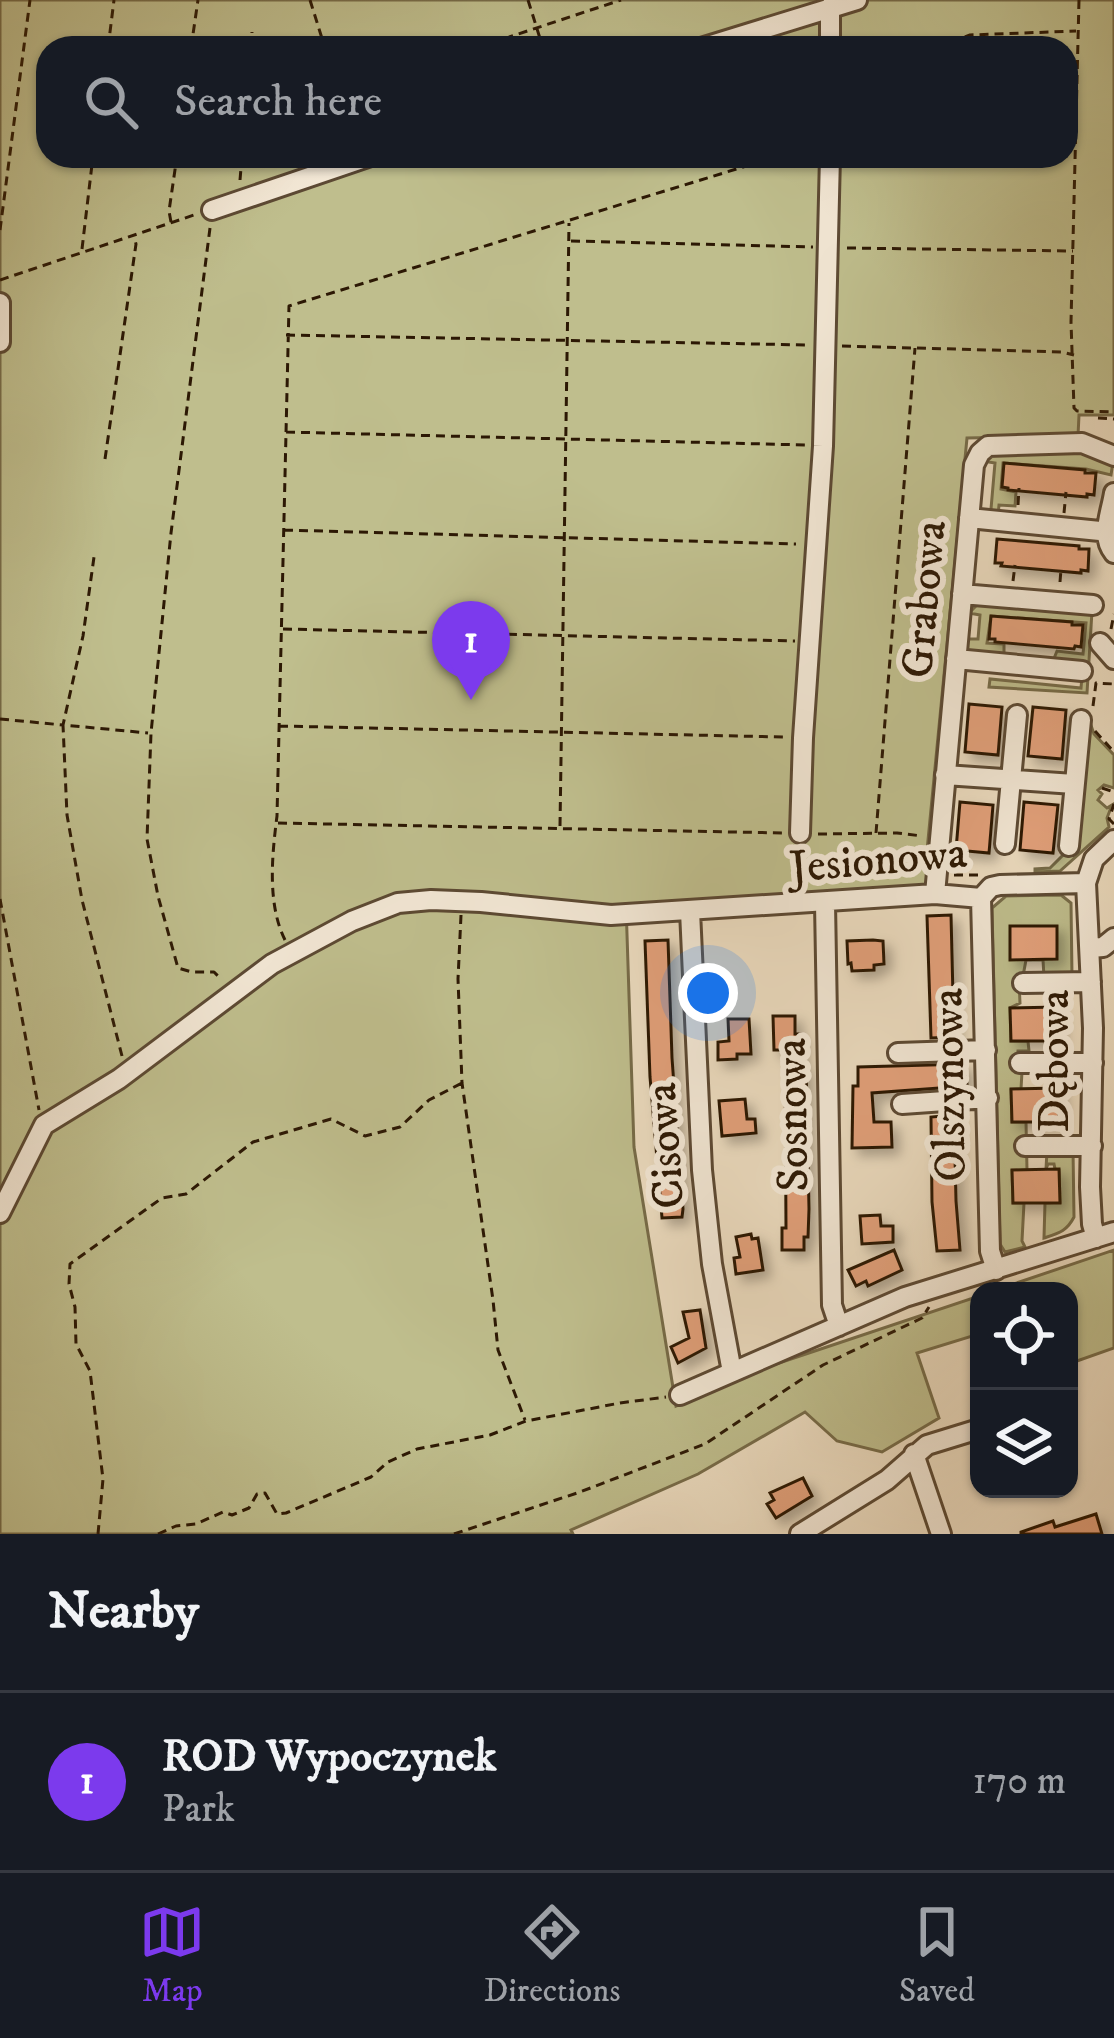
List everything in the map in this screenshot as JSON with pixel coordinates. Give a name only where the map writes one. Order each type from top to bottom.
[{"type":"street","points":[[739,36],[857,0]]},
{"type":"street","points":[[830,7],[830,36]]},
{"type":"street","points":[[212,210],[335,168]]},
{"type":"street","points":[[800,833],[823,446],[830,168]]},
{"type":"street","points":[[0,303],[0,342]]},
{"type":"street","name":"Grabowa","points":[[935,884],[974,465],[988,446],[1082,442],[1114,456]]},
{"type":"street","points":[[1114,494],[1106,532],[1107,545],[1114,553]]},
{"type":"street","points":[[969,518],[1100,531]]},
{"type":"street","points":[[962,594],[1094,605]]},
{"type":"street","points":[[956,658],[1082,670]]},
{"type":"street","points":[[1005,844],[1017,715]]},
{"type":"street","points":[[1070,846],[1075,784],[1089,721]]},
{"type":"street","points":[[945,775],[1075,784]]},
{"type":"street","points":[[1086,883],[1094,859],[1114,839]]},
{"type":"street","name":"Jesionowa","points":[[44,1125],[119,1079],[291,952],[398,903],[414,900],[586,914],[690,911],[825,903],[935,884],[981,898],[1000,885],[1086,883]]},
{"type":"street","name":"Dębowa","points":[[1086,883],[1093,1028],[1090,1187],[1092,1224],[1105,1235]]},
{"type":"street","name":"Olszynowa","points":[[981,898],[990,1251],[996,1270]]},
{"type":"street","name":"Sosnowa","points":[[825,903],[832,1305],[839,1326]]},
{"type":"street","name":"Cisowa","points":[[690,911],[702,1170],[712,1264],[732,1372]]},
{"type":"street","points":[[1091,949],[1114,938]]},
{"type":"street","points":[[1023,983],[1091,982]]},
{"type":"street","points":[[1093,1028],[1114,1029]]},
{"type":"street","points":[[898,1053],[986,1050]]},
{"type":"street","points":[[1020,1064],[1093,1063]]},
{"type":"street","points":[[902,1104],[988,1098]]},
{"type":"street","points":[[1025,1146],[1092,1138],[1114,1123]]},
{"type":"street","points":[[0,1213],[44,1125]]},
{"type":"street","points":[[680,1395],[905,1297],[1105,1235]]},
{"type":"street","points":[[800,1534],[887,1480],[926,1445],[970,1432]]},
{"type":"street","points":[[914,1454],[941,1534]]},
{"type":"path","points":[[0,230],[30,0]]},
{"type":"path","points":[[110,36],[114,0]]},
{"type":"path","points":[[193,36],[198,0]]},
{"type":"path","points":[[310,0],[321,36]]},
{"type":"path","points":[[528,0],[539,36]]},
{"type":"path","points":[[513,36],[621,0]]},
{"type":"path","points":[[1078,36],[1079,0]]},
{"type":"path","points":[[967,36],[1078,31]]},
{"type":"path","points":[[252,32],[252,36]]},
{"type":"path","points":[[83,253],[91,168]]},
{"type":"path","points":[[171,224],[175,168]]},
{"type":"path","points":[[241,168],[243,199]]},
{"type":"path","points":[[291,952],[274,906],[289,307],[740,168]]},
{"type":"path","points":[[1075,168],[1071,322],[1075,408],[1114,412]]},
{"type":"path","points":[[0,280],[212,210],[171,533],[151,733],[147,838],[178,968],[214,972],[232,994]]},
{"type":"path","points":[[560,829],[568,221]]},
{"type":"path","points":[[105,459],[134,236]]},
{"type":"path","points":[[286,335],[826,345],[1074,355]]},
{"type":"path","points":[[876,835],[915,348]]},
{"type":"path","points":[[1114,419],[1101,418],[1114,427]]},
{"type":"path","points":[[285,432],[823,446]]},
{"type":"path","points":[[283,530],[816,545]]},
{"type":"path","points":[[94,557],[83,636],[63,724],[67,815],[82,900],[122,1058]]},
{"type":"path","points":[[1111,640],[1114,614]]},
{"type":"path","points":[[281,629],[809,642]]},
{"type":"path","points":[[1114,684],[1096,683],[1089,721],[1114,752]]},
{"type":"path","points":[[0,719],[151,733]]},
{"type":"path","points":[[279,726],[803,737]]},
{"type":"path","points":[[1102,788],[1114,792]]},
{"type":"path","points":[[1114,805],[1109,819],[1114,824]]},
{"type":"path","points":[[276,823],[897,833],[939,838]]},
{"type":"path","points":[[935,884],[994,874]]},
{"type":"path","points":[[0,899],[44,1125]]},
{"type":"path","points":[[462,903],[458,979],[462,1083],[495,1336],[526,1421]]},
{"type":"path","points":[[98,1534],[103,1479],[90,1370],[76,1344],[70,1264],[162,1198],[186,1194],[253,1142],[332,1119],[365,1136],[400,1127],[429,1100],[462,1083]]},
{"type":"path","points":[[454,1534],[705,1444],[823,1366],[922,1318],[929,1306],[926,1303]]},
{"type":"path","points":[[158,1534],[250,1508],[257,1494],[265,1493],[278,1514],[286,1513],[371,1477],[388,1462],[417,1449],[490,1435],[526,1421],[680,1395]]},
{"type":"shaded area","points":[[0,0],[1114,0],[1114,415],[1079,415],[1078,436],[967,438],[925,871],[930,872],[929,881],[923,888],[740,903],[626,904],[634,1147],[676,1406],[767,1367],[970,1299],[970,1337],[917,1353],[939,1418],[882,1452],[837,1441],[805,1412],[698,1474],[571,1530],[573,1534],[0,1534]]},
{"type":"shaded area","points":[[1091,451],[1113,462],[1111,475],[1003,463],[1001,489],[1016,492],[1015,506],[999,505],[998,516],[980,512],[991,509],[995,463],[982,461],[986,455]]},
{"type":"shaded area","points":[[979,603],[1092,611],[1087,693],[989,687],[990,679],[1081,688],[1083,664],[1053,661],[1057,651],[1083,654],[1086,623],[991,616],[987,643],[1004,644],[1004,656],[974,654],[967,650],[966,639],[978,639],[980,615],[969,613]]},
{"type":"shaded area","points":[[1087,714],[1094,734],[1114,755],[1114,788],[1104,785],[1098,790],[1102,794],[1098,800],[1107,808],[1112,805],[1109,827],[1060,871],[1035,872],[1050,868],[1076,842]]},
{"type":"shaded area","points":[[1061,895],[1071,903],[1072,976],[1044,977],[1043,960],[1026,960],[1019,981],[1020,1003],[1010,1008],[1011,1041],[1028,1041],[1029,1051],[1018,1051],[1021,1089],[1011,1090],[1012,1122],[1026,1122],[1027,1170],[1012,1171],[1013,1203],[1024,1203],[1025,1247],[1005,1252],[1000,1244],[992,908],[1006,896]]},
{"type":"shaded area","points":[[1073,1150],[1074,1217],[1062,1231],[1044,1238],[1045,1203],[1060,1202],[1059,1170],[1054,1164],[1046,1169],[1047,1151]]},
{"type":"shaded area","points":[[1114,1250],[1114,1348],[1078,1361],[1078,1282],[1020,1282]]},
{"type":"building","points":[[1004,463],[1096,473],[1094,495],[1008,490],[1002,487]]},
{"type":"building","points":[[997,539],[1089,549],[1088,571],[1001,566],[995,563]]},
{"type":"building","points":[[991,616],[1083,625],[1081,647],[995,642],[989,639]]},
{"type":"building","points":[[969,704],[1002,707],[998,755],[965,752]]},
{"type":"building","points":[[1033,707],[1066,710],[1062,759],[1028,756]]},
{"type":"building","points":[[960,802],[993,805],[989,853],[956,850]]},
{"type":"building","points":[[1024,802],[1058,805],[1053,853],[1020,850]]},
{"type":"building","points":[[951,915],[954,1037],[931,1038],[927,916]]},
{"type":"building","points":[[1010,926],[1057,926],[1057,959],[1010,960]]},
{"type":"building","points":[[668,940],[683,1209],[682,1217],[662,1218],[645,941]]},
{"type":"building","points":[[847,941],[883,941],[884,964],[874,965],[874,970],[852,971]]},
{"type":"building","points":[[1058,1007],[1058,1041],[1011,1041],[1010,1008]]},
{"type":"building","points":[[773,1016],[795,1016],[795,1034],[801,1034],[801,1066],[806,1066],[809,1209],[804,1250],[782,1250],[782,1228],[786,1228],[785,1050],[774,1050]]},
{"type":"building","points":[[728,1019],[749,1019],[751,1054],[718,1060],[718,1042],[729,1041]]},
{"type":"building","points":[[966,1064],[967,1086],[872,1093],[874,1122],[891,1122],[892,1147],[852,1148],[858,1067]]},
{"type":"building","points":[[1059,1088],[1059,1122],[1012,1122],[1011,1089]]},
{"type":"building","points":[[745,1099],[747,1119],[755,1119],[756,1133],[722,1136],[719,1101]]},
{"type":"building","points":[[954,1115],[960,1250],[937,1251],[931,1117]]},
{"type":"building","points":[[1059,1169],[1060,1203],[1013,1203],[1012,1170]]},
{"type":"building","points":[[880,1215],[881,1226],[893,1226],[893,1242],[862,1244],[860,1216]]},
{"type":"building","points":[[751,1234],[752,1239],[758,1238],[763,1270],[736,1274],[734,1258],[740,1257],[736,1237]]},
{"type":"building","points":[[894,1250],[902,1270],[868,1286],[866,1281],[856,1286],[848,1270]]},
{"type":"building","points":[[700,1310],[706,1348],[678,1363],[671,1347],[689,1338],[683,1312]]},
{"type":"building","points":[[803,1478],[812,1496],[776,1518],[767,1504],[774,1500],[770,1493]]},
{"type":"building","points":[[1096,1514],[1102,1534],[1021,1534],[1053,1521],[1055,1527]]},
{"type":"place","name":"ROD Wypoczynek","points":[[471,700]]}]
